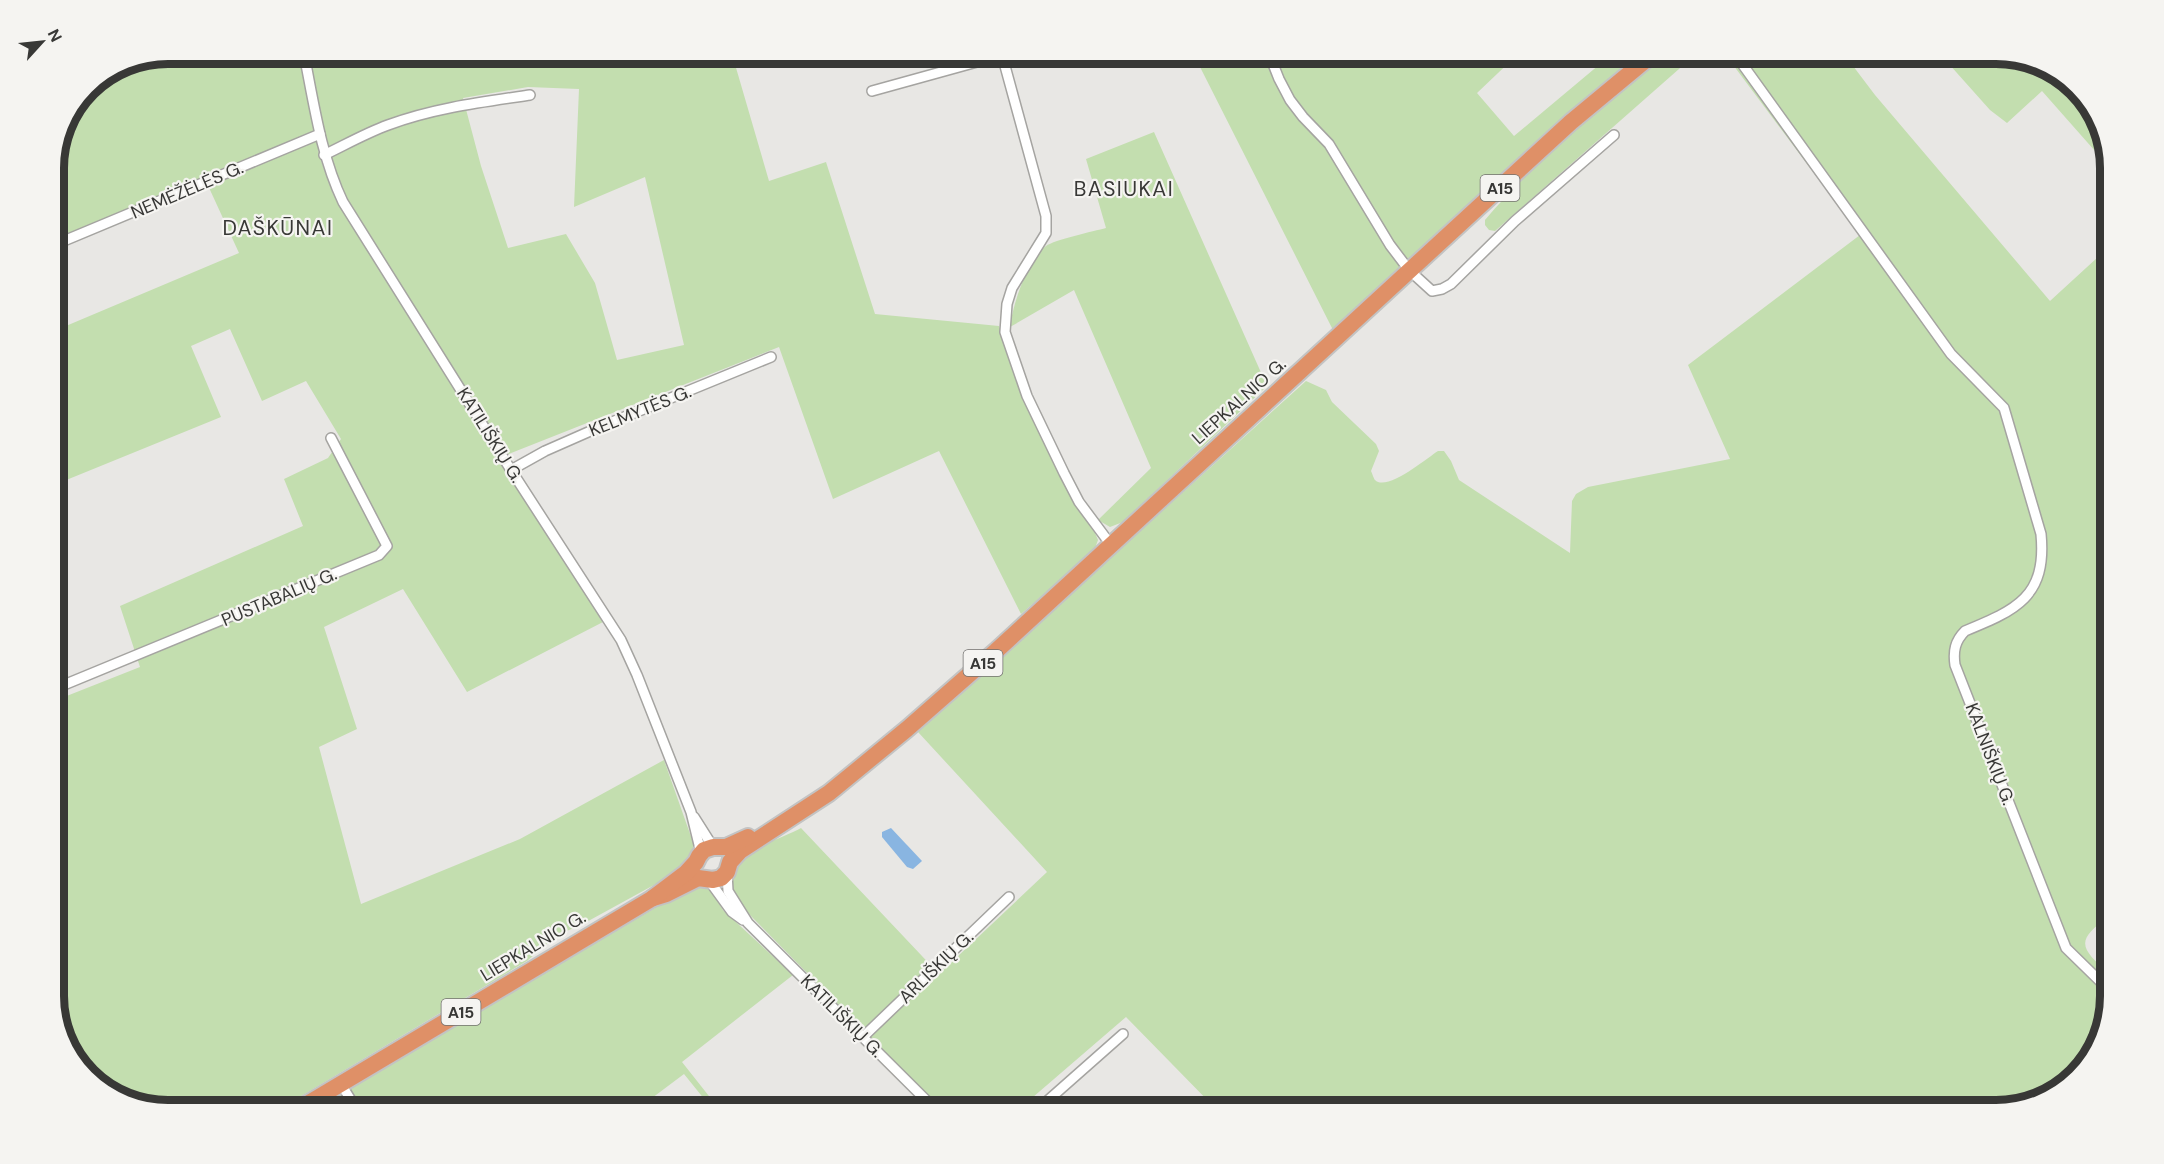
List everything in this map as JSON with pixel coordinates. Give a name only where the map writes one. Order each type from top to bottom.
[{"type":"highway","name":"LIEPKALNIO G.","points":[[653,898],[690,881],[721,878],[740,851],[829,793],[849,774],[949,694],[1409,270],[1584,111],[1641,64]]},
{"type":"highway","name":"LIEPKALNIO G.","points":[[341,1084],[653,898],[686,873],[707,853],[742,841],[833,780],[849,774]]},
{"type":"highway","points":[[706,879],[698,871],[707,853],[726,854],[728,867]]},
{"type":"highway","name":"A15","points":[[314,1100],[341,1084]]},
{"type":"street","name":"KATILIŠKIŲ G.","points":[[306,64],[324,155],[343,202],[621,640],[707,853]]},
{"type":"street","points":[[872,91],[972,64]]},
{"type":"street","points":[[1007,64],[1047,225],[1046,233],[1012,288],[1007,304],[1005,332],[1027,396],[1059,464],[1079,502],[1111,545]]},
{"type":"street","points":[[1273,64],[1290,100],[1329,144],[1390,245],[1409,270],[1432,291],[1451,284],[1515,221],[1614,135]]},
{"type":"street","name":"KALNIŠKIŲ G.","points":[[1742,64],[1951,354],[2004,408],[2041,534],[2043,549],[2041,566],[2029,596],[2021,604],[1965,631],[1955,645],[1955,665],[2060,935],[2074,958],[2100,982]]},
{"type":"street","points":[[324,155],[386,126],[408,119],[461,105],[530,95]]},
{"type":"street","name":"NEMĖŽĖLĖS G.","points":[[65,240],[320,134]]},
{"type":"street","name":"KELMYTĖS G.","points":[[511,470],[595,429],[771,357]]},
{"type":"street","name":"PUSTABALIŲ G.","points":[[65,684],[379,555],[387,546],[331,438]]},
{"type":"street","name":"KATILIŠKIŲ G.","points":[[728,867],[728,891],[748,922],[926,1100]]},
{"type":"street","name":"KATILIŠKIŲ G.","points":[[706,879],[732,912],[748,922]]},
{"type":"street","name":"ARLIŠKIŲ G.","points":[[863,1036],[1009,897]]},
{"type":"street","points":[[1048,1100],[1124,1034]]},
{"type":"street","points":[[341,1084],[351,1100]]},
{"type":"green space","points":[[301,64],[320,158],[333,194],[603,622],[467,692],[403,589],[324,627],[357,729],[319,747],[361,904],[520,839],[664,760],[695,848],[685,868],[581,925],[557,935],[527,961],[295,1100],[168,1100],[135,1094],[110,1082],[90,1064],[75,1042],[66,1016],[65,697],[140,667],[120,606],[303,526],[284,479],[328,458],[341,439],[306,381],[262,401],[230,329],[191,346],[221,417],[65,481],[65,326],[239,253],[205,179],[65,236],[65,161],[68,141],[75,122],[86,105],[116,78],[154,65]]},
{"type":"green space","points":[[311,64],[735,64],[769,181],[826,162],[875,314],[999,326],[1026,403],[1066,485],[1098,540],[1094,551],[1021,614],[939,451],[833,499],[779,347],[506,455],[340,188],[331,163]],"holes":[[[528,87],[579,89],[574,207],[645,177],[684,345],[617,360],[595,283],[566,234],[508,248],[481,166],[463,98]]]},
{"type":"green space","points":[[1507,64],[1477,93],[1514,136],[1600,64],[1626,64],[1545,133],[1333,330],[1199,65]]},
{"type":"green space","points":[[1656,64],[1685,64],[1495,231],[1489,230],[1485,225],[1485,220],[1505,197],[1572,133]]},
{"type":"green space","points":[[1732,64],[1852,64],[1875,95],[2050,301],[2099,256],[2100,923],[2086,938],[2085,945],[2092,958],[2100,966],[2100,996],[2096,1023],[2082,1054],[2064,1074],[2042,1089],[2016,1098],[1996,1100],[1207,1100],[1126,1017],[1030,1100],[932,1100],[743,908],[733,892],[731,879],[734,868],[742,858],[801,828],[939,974],[1047,872],[918,732],[1306,381],[1326,390],[1332,402],[1376,444],[1379,451],[1371,471],[1375,480],[1388,482],[1438,451],[1444,451],[1459,480],[1570,553],[1572,501],[1576,494],[1588,487],[1730,459],[1688,365],[1860,235]]},
{"type":"green space","points":[[1949,64],[2016,66],[2054,82],[2082,110],[2094,135],[2099,155],[2042,91],[2007,123],[1990,110]]},
{"type":"green space","points":[[1154,132],[1267,386],[1123,522],[1110,527],[1098,520],[1151,468],[1074,290],[1010,327],[1022,283],[1039,253],[1046,246],[1057,241],[1106,228],[1086,159]]},
{"type":"green space","points":[[694,885],[709,888],[723,910],[793,975],[682,1062],[712,1100],[705,1100],[684,1074],[649,1100],[330,1100]]},
{"type":"water","points":[[891,828],[922,861],[913,869],[907,867],[882,837],[882,832]]},
{"type":"district","name":"BASIUKAI","points":[[1124,189]]},
{"type":"district","name":"DAŠKŪNAI","points":[[278,228]]}]
